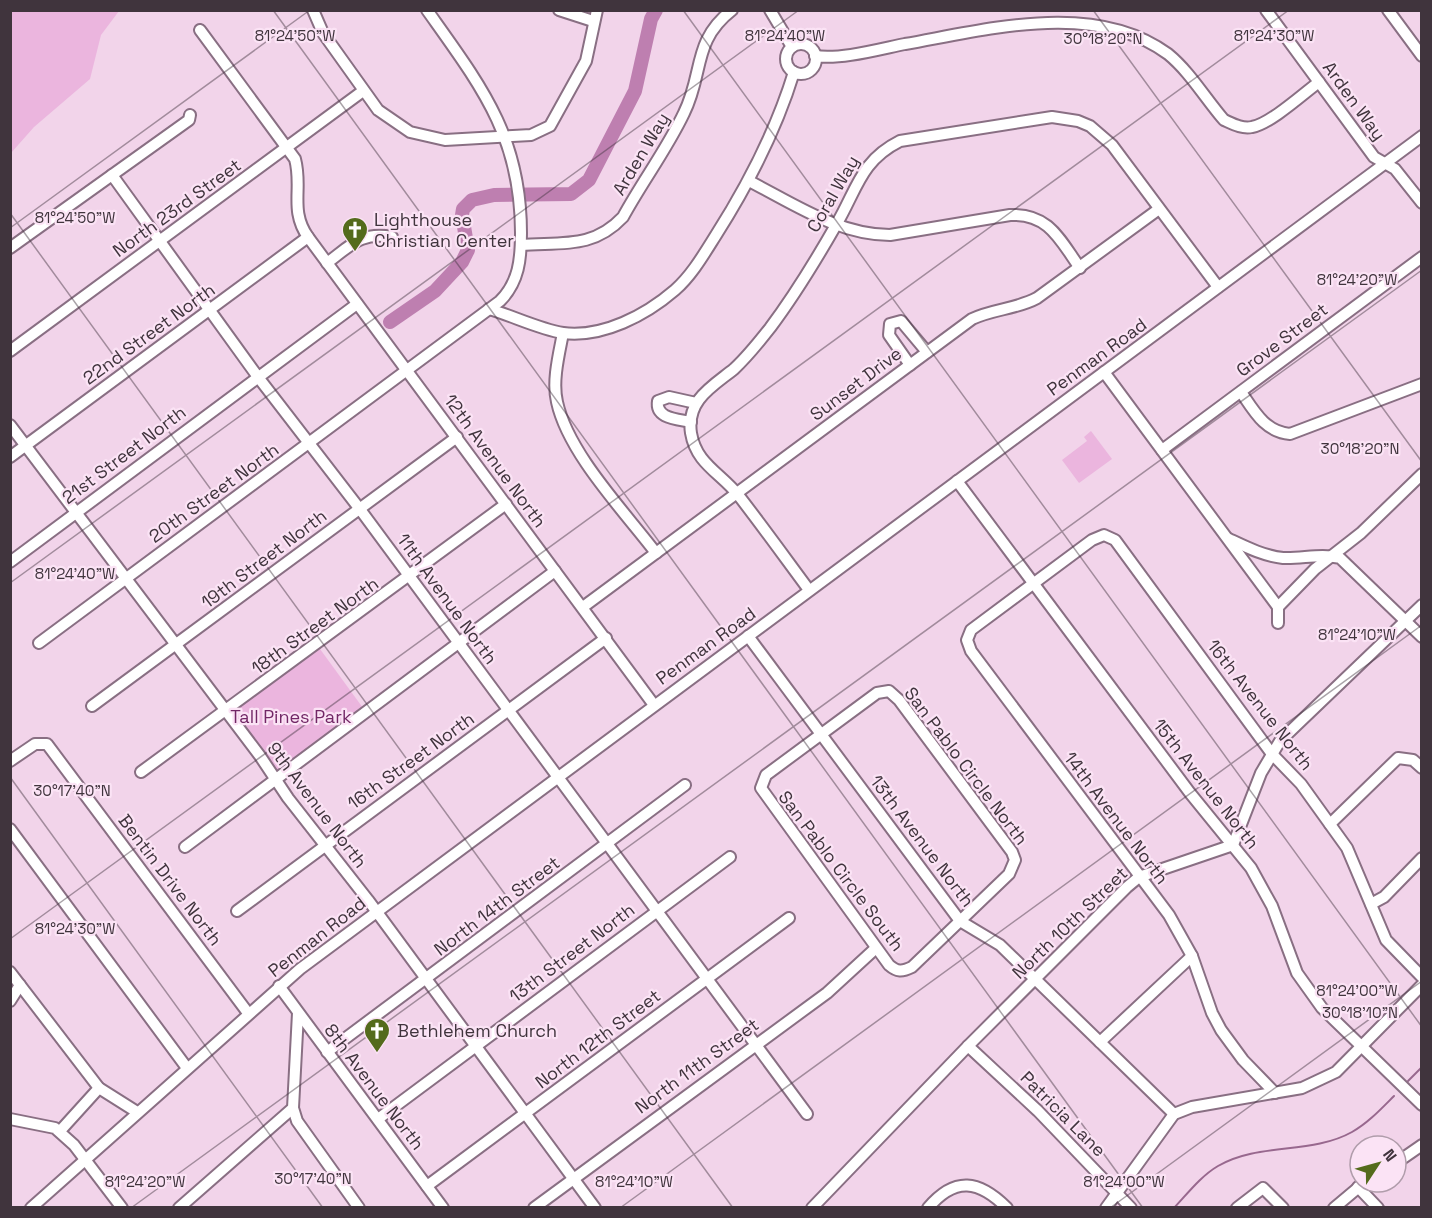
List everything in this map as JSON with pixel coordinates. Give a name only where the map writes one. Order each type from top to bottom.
[{"type":"street","points":[[313,10],[323,33],[378,110],[410,132],[445,140],[531,135],[550,126],[586,61],[595,16],[559,10]]},
{"type":"street","name":"20th Street North","points":[[39,643],[489,309],[508,293],[515,282],[521,245],[520,194],[505,137],[482,89],[427,10]]},
{"type":"street","name":"Arden Way","points":[[521,245],[586,242],[609,231],[623,217],[684,114],[698,75],[705,41],[715,25],[732,10]]},
{"type":"street","points":[[770,10],[792,47]]},
{"type":"street","name":"Arden Way","points":[[1266,10],[1374,157],[1401,175],[1422,203]]},
{"type":"street","points":[[1388,10],[1422,56]]},
{"type":"street","points":[[815,56],[861,52],[1033,21],[1072,18],[1108,22],[1157,45],[1177,62],[1224,120],[1234,125],[1249,127],[1261,124],[1319,82]]},
{"type":"street","name":"12th Avenue North","points":[[200,30],[295,159],[298,170],[297,219],[308,237],[654,705]]},
{"type":"street","points":[[792,47],[807,45],[815,56]]},
{"type":"street","points":[[792,47],[786,60],[794,72],[803,73],[811,69],[815,56]]},
{"type":"street","points":[[489,309],[563,333],[605,329],[636,317],[677,289],[696,266],[764,154],[794,72]]},
{"type":"street","name":"North 23rd Street","points":[[10,351],[363,91]]},
{"type":"street","points":[[10,248],[189,120],[190,116]]},
{"type":"street","name":"Coral Way","points":[[809,591],[737,493],[700,459],[693,444],[691,422],[696,403],[707,389],[750,352],[771,327],[836,225],[866,167],[879,152],[914,138],[1040,116],[1078,121],[1099,132],[1124,160],[1218,287]]},
{"type":"street","name":"Penman Road","points":[[31,1208],[279,986],[1422,136]]},
{"type":"street","name":"11th Avenue North","points":[[112,175],[258,376],[359,508],[807,1114]]},
{"type":"street","points":[[749,181],[836,225],[861,233],[890,235],[1010,215],[1029,215],[1048,226],[1080,268]]},
{"type":"street","name":"Sunset Drive","points":[[583,608],[972,320],[984,313],[1028,303],[1080,268],[1159,208]]},
{"type":"street","points":[[327,263],[367,235],[375,233],[392,237]]},
{"type":"street","name":"22nd Street North","points":[[10,457],[308,237]]},
{"type":"street","name":"Grove Street","points":[[1162,450],[1422,257]]},
{"type":"street","name":"21st Street North","points":[[10,562],[357,304]]},
{"type":"street","points":[[910,365],[889,335],[890,324],[901,321],[927,352]]},
{"type":"street","points":[[563,333],[556,390],[564,426],[584,458],[656,553]]},
{"type":"street","points":[[1104,372],[1278,607],[1278,623]]},
{"type":"street","points":[[1241,392],[1264,424],[1273,430],[1290,434],[1422,384]]},
{"type":"street","points":[[691,422],[663,415],[659,411],[658,401],[669,397],[696,403]]},
{"type":"street","name":"9th Avenue North","points":[[10,425],[227,711],[275,779],[595,1208]]},
{"type":"street","name":"19th Street North","points":[[92,706],[457,437]]},
{"type":"street","points":[[1278,607],[1331,556],[1361,533],[1422,474]]},
{"type":"street","name":"15th Avenue North","points":[[957,481],[1190,793],[1263,886],[1297,973],[1308,991],[1322,1008],[1422,1105]]},
{"type":"street","name":"18th Street North","points":[[141,772],[506,504]]},
{"type":"street","name":"16th Avenue North","points":[[1033,584],[1098,537],[1104,535],[1115,540],[1272,754],[1301,784],[1330,824],[1355,862],[1386,940],[1422,977]]},
{"type":"street","points":[[1227,538],[1283,558],[1331,556],[1347,563],[1422,637]]},
{"type":"street","points":[[185,847],[555,571]]},
{"type":"street","name":"14th Avenue North","points":[[1033,584],[971,630],[967,640],[972,651],[1169,915],[1192,956],[1212,1013],[1221,1030],[1243,1060],[1275,1093]]},
{"type":"street","points":[[1233,845],[1261,773],[1288,732],[1422,605]]},
{"type":"street","name":"13th Avenue North","points":[[748,636],[960,921],[1000,945],[1174,1114]]},
{"type":"street","name":"16th Street North","points":[[237,911],[606,639]]},
{"type":"street","name":"San Pablo Circle North","points":[[822,735],[877,693],[890,692],[899,700],[1012,852],[1015,860],[1009,874],[960,921]]},
{"type":"street","name":"San Pablo Circle South","points":[[822,735],[766,775],[761,789],[876,948],[896,971],[903,971],[912,967],[960,921]]},
{"type":"street","name":"Bentin Drive North","points":[[10,761],[35,744],[47,744],[248,1013]]},
{"type":"street","points":[[1330,824],[1398,758],[1413,760],[1422,768]]},
{"type":"street","name":"North 14th Street","points":[[327,1052],[685,785]]},
{"type":"street","points":[[10,829],[187,1068]]},
{"type":"street","name":"North 10th Street","points":[[812,1208],[1034,979],[1139,877],[1233,845]]},
{"type":"street","name":"13th Street North","points":[[378,1119],[730,857]]},
{"type":"street","points":[[1371,904],[1384,897],[1422,858]]},
{"type":"street","name":"North 12th Street","points":[[427,1186],[789,918]]},
{"type":"street","name":"North 11th Street","points":[[534,1208],[846,978],[876,948]]},
{"type":"street","points":[[1100,1042],[1192,956]]},
{"type":"street","points":[[10,972],[99,1088],[137,1112]]},
{"type":"street","points":[[10,1001],[20,985]]},
{"type":"street","points":[[1106,1208],[1174,1114],[1192,1107],[1275,1093],[1320,1081],[1335,1072],[1362,1047],[1422,985]]},
{"type":"street","name":"8th Avenue North","points":[[279,986],[443,1208]]},
{"type":"street","points":[[298,1013],[293,1108],[297,1121],[357,1207]]},
{"type":"street","name":"Patricia Lane","points":[[968,1046],[1031,1104],[1131,1208]]},
{"type":"street","points":[[55,1129],[99,1088]]},
{"type":"street","points":[[179,1208],[293,1108]]},
{"type":"street","points":[[10,1119],[55,1129],[85,1159],[122,1208]]},
{"type":"street","points":[[1408,1155],[1422,1145]]},
{"type":"street","points":[[928,1208],[945,1191],[966,1185],[984,1189],[1007,1208]]},
{"type":"street","points":[[1237,1208],[1263,1188],[1283,1208]]},
{"type":"street","points":[[1334,1208],[1350,1194]]},
{"type":"street","points":[[1368,1194],[1378,1208]]},
{"type":"green space","points":[[10,11],[119,11],[101,35],[90,79],[34,127],[11,153]]},
{"type":"green space","points":[[1091,431],[1112,459],[1079,483],[1062,460],[1087,441],[1084,437]]},
{"type":"green space","name":"Tall Pines Park","points":[[320,649],[363,708],[277,774],[232,712]]},
{"type":"waterway","points":[[390,322],[435,291],[462,262],[468,250],[462,215],[463,209],[472,200],[494,195],[571,194],[589,180],[635,91],[651,19],[656,10]]},
{"type":"waterway","points":[[1408,1081],[1422,1067]]},
{"type":"waterway","points":[[1174,1208],[1200,1180],[1218,1166],[1250,1154],[1320,1144],[1336,1139],[1352,1132],[1374,1116],[1394,1096]]},
{"type":"place","name":"Lighthouse Christian Center","points":[[355,253]]},
{"type":"place","name":"Bethlehem Church","points":[[377,1054]]}]
